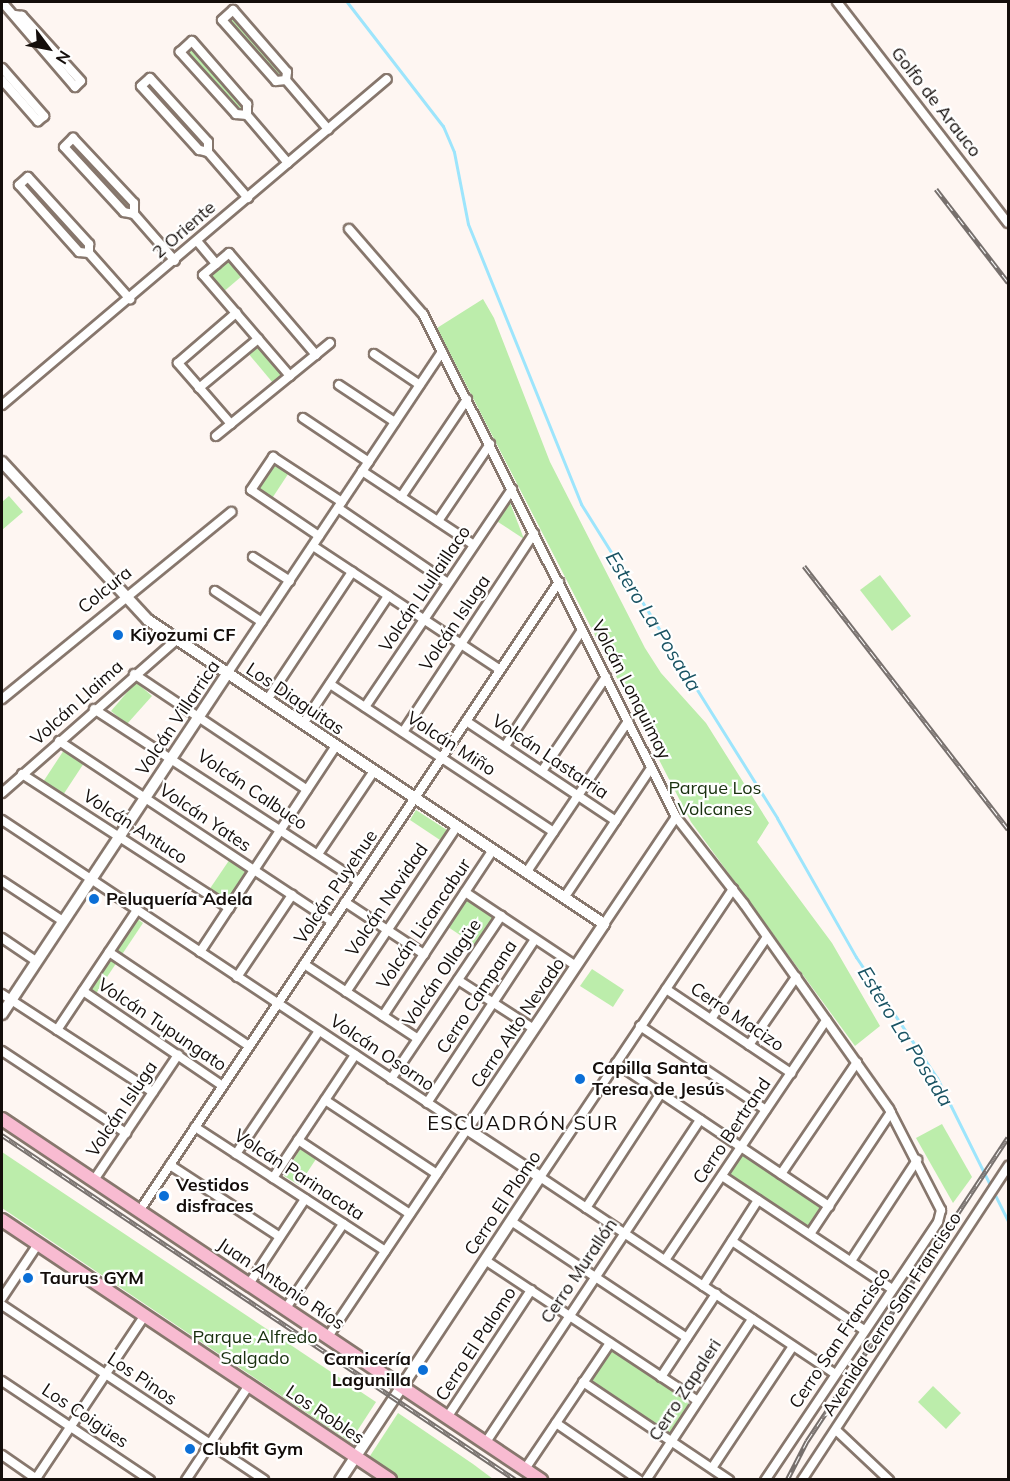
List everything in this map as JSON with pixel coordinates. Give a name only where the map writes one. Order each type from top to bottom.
[{"type":"main road","name":"Juan Antonio Ríos","points":[[2,1119],[541,1479]]},
{"type":"main road","name":"Los Robles","points":[[2,1220],[390,1479]]},
{"type":"street","points":[[2,2],[15,15],[22,16],[81,81],[75,87],[15,22],[15,15]]},
{"type":"street","name":"Golfo de Arauco","points":[[837,2],[1008,223]]},
{"type":"street","points":[[286,80],[276,81],[222,20],[232,10],[287,72],[286,80],[328,129]]},
{"type":"street","points":[[247,114],[236,114],[180,52],[192,42],[247,104],[247,114],[288,163]]},
{"type":"street","points":[[2,68],[44,116],[38,121],[2,80]]},
{"type":"street","points":[[208,152],[208,142],[150,78],[141,86],[199,150],[208,152],[248,198]]},
{"type":"street","name":"2 Oriente","points":[[2,405],[175,261],[387,79]]},
{"type":"street","points":[[134,214],[134,203],[73,138],[64,147],[124,212],[134,214],[175,261]]},
{"type":"street","points":[[89,253],[80,252],[19,185],[28,177],[88,244],[89,253],[130,299]]},
{"type":"street","name":"Volcán Lonquimay","points":[[349,230],[420,307],[676,817],[733,889],[891,1112],[917,1160],[941,1214]]},
{"type":"street","points":[[197,241],[216,264]]},
{"type":"street","points":[[290,376],[203,275],[229,253],[316,355]]},
{"type":"street","points":[[231,424],[178,363],[236,313]]},
{"type":"street","points":[[199,388],[258,339]]},
{"type":"street","points":[[216,436],[330,343]]},
{"type":"street","name":"Volcán Villarrica","points":[[2,1014],[6,997],[36,961],[442,352]]},
{"type":"street","points":[[374,354],[420,385]]},
{"type":"street","points":[[339,385],[395,422]]},
{"type":"street","points":[[401,497],[467,399]]},
{"type":"street","points":[[303,418],[369,462]]},
{"type":"street","points":[[438,521],[490,444]]},
{"type":"street","points":[[320,536],[251,490],[273,457],[448,583]]},
{"type":"street","name":"Los Diaguitas","points":[[2,462],[123,596],[176,640],[604,924]]},
{"type":"street","points":[[362,471],[474,545]]},
{"type":"street","name":"Volcán Llullaillaco","points":[[365,707],[512,489]]},
{"type":"street","name":"Colcura","points":[[2,699],[123,596],[231,512]]},
{"type":"street","name":"Volcán Isluga","points":[[402,732],[534,533]]},
{"type":"street","points":[[313,546],[500,670]]},
{"type":"street","points":[[254,557],[290,581]]},
{"type":"street","points":[[267,700],[352,572]]},
{"type":"street","name":"Volcán Puyehue","points":[[140,1210],[559,582]]},
{"type":"street","points":[[215,591],[262,622]]},
{"type":"street","points":[[303,724],[388,596]]},
{"type":"street","points":[[505,747],[582,630]]},
{"type":"street","name":"Volcán Llaima","points":[[2,793],[94,709],[176,640]]},
{"type":"street","points":[[134,674],[307,790]]},
{"type":"street","points":[[542,771],[606,677]]},
{"type":"street","name":"Volcán Miño","points":[[330,684],[554,832]]},
{"type":"street","name":"Volcán Calbuco","points":[[94,709],[359,882]]},
{"type":"street","name":"Volcán Lastarria","points":[[466,721],[615,821]]},
{"type":"street","points":[[526,873],[628,721]]},
{"type":"street","name":"Volcán Yates","points":[[59,741],[332,922]]},
{"type":"street","points":[[200,952],[336,746]]},
{"type":"street","points":[[564,898],[651,768]]},
{"type":"street","points":[[318,854],[374,771]]},
{"type":"street","name":"Volcán Antuco","points":[[22,774],[229,908]]},
{"type":"street","name":"Cerro Alto Nevado","points":[[328,1337],[676,817]]},
{"type":"street","name":"Volcán Osorno","points":[[2,820],[835,1374]]},
{"type":"street","name":"Volcán Navidad","points":[[346,992],[457,826]]},
{"type":"street","name":"Volcán Licancabur","points":[[383,1016],[493,850]]},
{"type":"street","points":[[2,880],[63,921]]},
{"type":"street","name":"Cerro El Plomo","points":[[340,1479],[733,889]]},
{"type":"street","points":[[465,892],[576,966]]},
{"type":"street","points":[[237,976],[292,895]]},
{"type":"street","points":[[345,902],[423,954]]},
{"type":"street","points":[[57,1030],[137,910]]},
{"type":"street","name":"Volcán Ollagüe","points":[[392,1079],[501,916]]},
{"type":"street","points":[[711,1019],[767,937]]},
{"type":"street","points":[[2,938],[36,961]]},
{"type":"street","name":"Cerro Campana","points":[[427,1103],[535,939]]},
{"type":"street","points":[[109,952],[249,1046]]},
{"type":"street","points":[[304,964],[418,1040]]},
{"type":"street","points":[[749,1045],[796,977]]},
{"type":"street","points":[[458,980],[534,1029]]},
{"type":"street","name":"Cerro Macizo","points":[[666,989],[790,1073]]},
{"type":"street","name":"Volcán Tupungato","points":[[83,991],[223,1086]]},
{"type":"street","points":[[6,997],[153,1092]]},
{"type":"street","name":"Cerro Bertrand","points":[[664,1260],[826,1020]]},
{"type":"street","points":[[640,1026],[766,1110]]},
{"type":"street","points":[[237,1154],[319,1031]]},
{"type":"street","points":[[2,1052],[126,1133]]},
{"type":"street","name":"Volcán Isluga","points":[[94,1180],[178,1055]]},
{"type":"street","points":[[273,1178],[355,1055]]},
{"type":"street","points":[[781,1174],[857,1062]]},
{"type":"street","points":[[616,1063],[829,1206]]},
{"type":"street","points":[[586,1208],[661,1093]]},
{"type":"street","points":[[325,1100],[437,1174]]},
{"type":"street","points":[[810,1234],[891,1112]]},
{"type":"street","name":"Cerro Murallón","points":[[486,1442],[700,1120]]},
{"type":"street","name":"Volcán Parinacota","points":[[195,1127],[385,1251]]},
{"type":"street","points":[[298,1140],[410,1214]]},
{"type":"street","points":[[851,1261],[917,1160]]},
{"type":"street","points":[[170,1165],[280,1237]]},
{"type":"street","name":"Avenida Cerro San Francisco","points":[[802,1479],[1008,1166]]},
{"type":"street","points":[[722,1176],[892,1289]]},
{"type":"street","points":[[249,1284],[305,1199]]},
{"type":"street","points":[[703,1286],[758,1200]]},
{"type":"street","name":"Cerro San Francisco","points":[[765,1479],[941,1214]]},
{"type":"street","points":[[511,1221],[687,1338]]},
{"type":"street","points":[[286,1308],[343,1224]]},
{"type":"street","points":[[732,1242],[864,1330]]},
{"type":"street","points":[[2,1298],[38,1244]]},
{"type":"street","points":[[485,1260],[698,1401]]},
{"type":"street","name":"Cerro El Palomo","points":[[448,1416],[531,1290]]},
{"type":"street","points":[[661,1377],[716,1294]]},
{"type":"street","name":"Los Pinos","points":[[2,1305],[264,1479]]},
{"type":"street","points":[[2,1455],[37,1479],[145,1315]]},
{"type":"street","name":"Cerro Zapaleri","points":[[646,1479],[752,1319]]},
{"type":"street","points":[[525,1469],[610,1343]]},
{"type":"street","points":[[712,1468],[793,1346]]},
{"type":"street","name":"Los Coigües","points":[[2,1381],[150,1479]]},
{"type":"street","points":[[583,1382],[729,1479]]},
{"type":"street","points":[[186,1479],[249,1385]]},
{"type":"street","points":[[556,1423],[639,1479]]},
{"type":"street","points":[[836,1430],[889,1479]]},
{"type":"green space","points":[[233,10],[287,72],[276,81],[222,20]]},
{"type":"green space","points":[[192,41],[247,104],[236,114],[180,52]]},
{"type":"green space","points":[[73,138],[134,203],[124,212],[64,147]]},
{"type":"green space","points":[[228,259],[242,276],[222,293],[208,276]]},
{"type":"green space","name":"Parque Los Volcanes","points":[[483,299],[494,318],[550,462],[645,648],[661,673],[706,723],[769,823],[757,842],[832,943],[880,1026],[855,1046],[691,822],[437,328]]},
{"type":"green space","points":[[257,343],[284,374],[273,383],[247,352]]},
{"type":"green space","points":[[273,460],[290,471],[271,500],[254,489]]},
{"type":"green space","points":[[9,496],[23,512],[2,530],[2,502]]},
{"type":"green space","points":[[509,500],[524,539],[495,520]]},
{"type":"green space","points":[[880,575],[911,616],[892,631],[860,590]]},
{"type":"green space","points":[[136,682],[152,696],[127,724],[111,711]]},
{"type":"green space","points":[[64,750],[84,763],[63,795],[43,782]]},
{"type":"green space","points":[[416,810],[450,832],[443,842],[410,820]]},
{"type":"green space","points":[[230,859],[248,875],[226,901],[209,890]]},
{"type":"green space","points":[[472,900],[493,914],[495,922],[478,947],[448,927],[465,901]]},
{"type":"green space","points":[[136,918],[143,923],[95,995],[88,991]]},
{"type":"green space","points":[[592,969],[624,990],[613,1007],[580,986]]},
{"type":"green space","points":[[942,1124],[972,1177],[953,1203],[916,1138]]},
{"type":"green space","points":[[300,1149],[316,1159],[299,1185],[284,1176]]},
{"type":"green space","name":"Parque Alfredo Salgado","points":[[2,1152],[376,1402],[350,1442],[2,1208]]},
{"type":"green space","points":[[744,1152],[821,1204],[811,1226],[807,1227],[729,1176],[728,1172]]},
{"type":"green space","points":[[615,1351],[691,1400],[692,1404],[673,1433],[668,1434],[591,1384],[590,1379],[608,1352]]},
{"type":"green space","points":[[933,1386],[961,1413],[946,1429],[918,1402]]},
{"type":"green space","points":[[398,1413],[493,1479],[398,1479],[368,1459]]},
{"type":"waterway","name":"Estero La Posada","points":[[347,2],[443,126],[454,152],[468,224],[581,504],[777,818],[856,957],[937,1078],[1008,1221]]},
{"type":"railway","points":[[936,189],[1008,282]]},
{"type":"railway","points":[[804,566],[1008,829]]},
{"type":"railway","points":[[2,1135],[516,1480]]},
{"type":"railway","points":[[787,1480],[807,1441],[1008,1137]]},
{"type":"place","name":"Kiyozumi CF","points":[[118,635]]},
{"type":"place","name":"Peluquería Adela","points":[[94,899]]},
{"type":"place","name":"Capilla Santa Teresa de Jesús","points":[[580,1079]]},
{"type":"place","name":"Vestidos disfraces","points":[[164,1196]]},
{"type":"place","name":"Taurus GYM","points":[[28,1278]]},
{"type":"place","name":"Carnicería Lagunilla","points":[[423,1370]]},
{"type":"place","name":"Clubfit Gym","points":[[190,1449]]},
{"type":"district","name":"ESCUADRÓN SUR","points":[[523,1122]]}]
